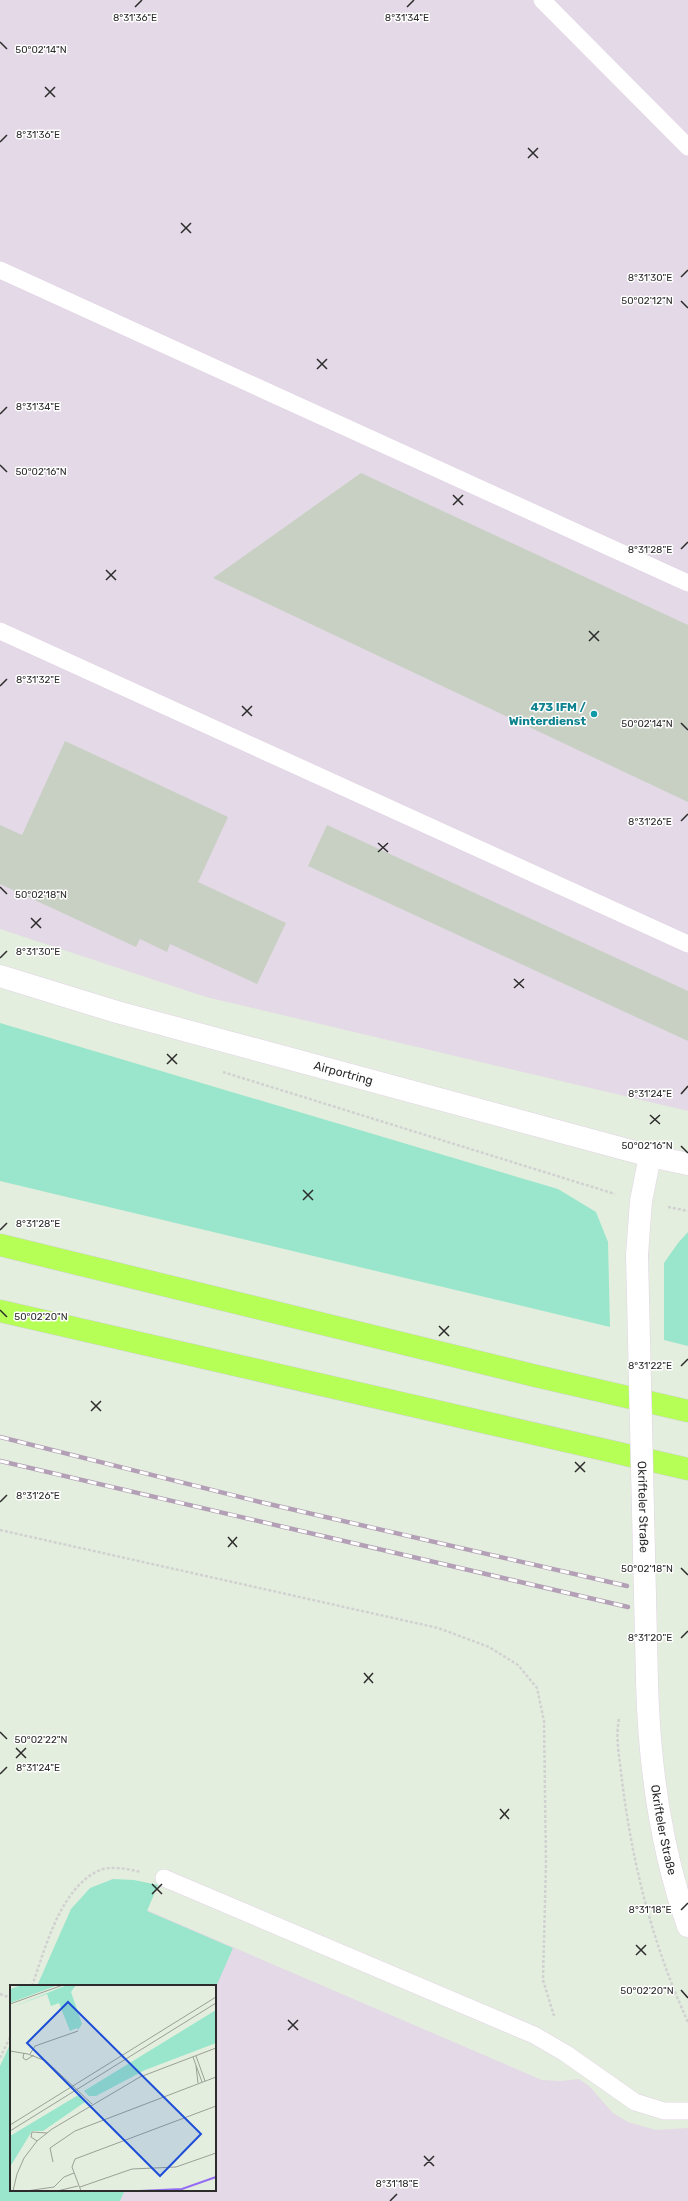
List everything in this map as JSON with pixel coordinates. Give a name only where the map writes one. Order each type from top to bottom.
[{"type":"highway","points":[[0,1244],[688,1412]]},
{"type":"highway","points":[[0,1311],[688,1469]]},
{"type":"street","name":"Airportring","points":[[0,976],[117,1012],[650,1156],[688,1164]]},
{"type":"street","name":"Okrifteler Straße","points":[[650,1156],[640,1201],[638,1255],[648,1728],[659,1809],[678,1897],[688,1926]]},
{"type":"lane","points":[[542,0],[688,147]]},
{"type":"lane","points":[[0,270],[688,583]]},
{"type":"lane","points":[[0,631],[688,944]]},
{"type":"lane","points":[[164,1878],[534,2035],[565,2053],[635,2102],[664,2112],[688,2111]]},
{"type":"path","points":[[222,1072],[640,1201]]},
{"type":"path","points":[[0,1530],[438,1628],[489,1647],[518,1665],[537,1688],[544,1721],[546,1863],[543,1980],[565,2053]]},
{"type":"path","points":[[32,1985],[59,1911],[76,1889],[98,1871],[118,1868],[164,1878]]},
{"type":"path","points":[[0,1994],[10,1998]]},
{"type":"path","points":[[0,2058],[10,2037]]},
{"type":"shaded area","points":[[0,0],[688,0],[688,1111],[206,997],[0,929]]},
{"type":"shaded area","points":[[114,1896],[542,2080],[560,2081],[579,2079],[589,2086],[613,2113],[628,2122],[656,2130],[688,2128],[688,2201],[0,2201],[10,2191],[216,2191],[216,1985],[214,1985]]},
{"type":"green space","points":[[0,1023],[558,1189],[596,1212],[608,1242],[610,1327],[0,1181]]},
{"type":"green space","points":[[688,1232],[688,1346],[664,1340],[664,1263]]},
{"type":"green space","points":[[113,1879],[134,1880],[158,1885],[147,1911],[233,1948],[216,1987],[216,1985],[37,1985],[71,1909],[90,1888]]},
{"type":"green space","points":[[10,2044],[10,2191],[125,2191],[120,2201],[0,2201],[0,2066]]},
{"type":"building","name":"473 IFM / Winterdienst","points":[[361,473],[688,625],[688,802],[213,578]]},
{"type":"building","points":[[65,741],[228,817],[198,882],[286,923],[257,984],[170,944],[167,952],[140,939],[136,947],[0,884],[0,825],[22,835]]},
{"type":"building","points":[[327,825],[688,991],[688,1041],[308,866]]},
{"type":"railway","points":[[0,1437],[260,1502],[627,1586]]},
{"type":"railway","points":[[0,1461],[628,1607]]},
{"type":"place","name":"473 IFM / Winterdienst","points":[[594,714]]}]
